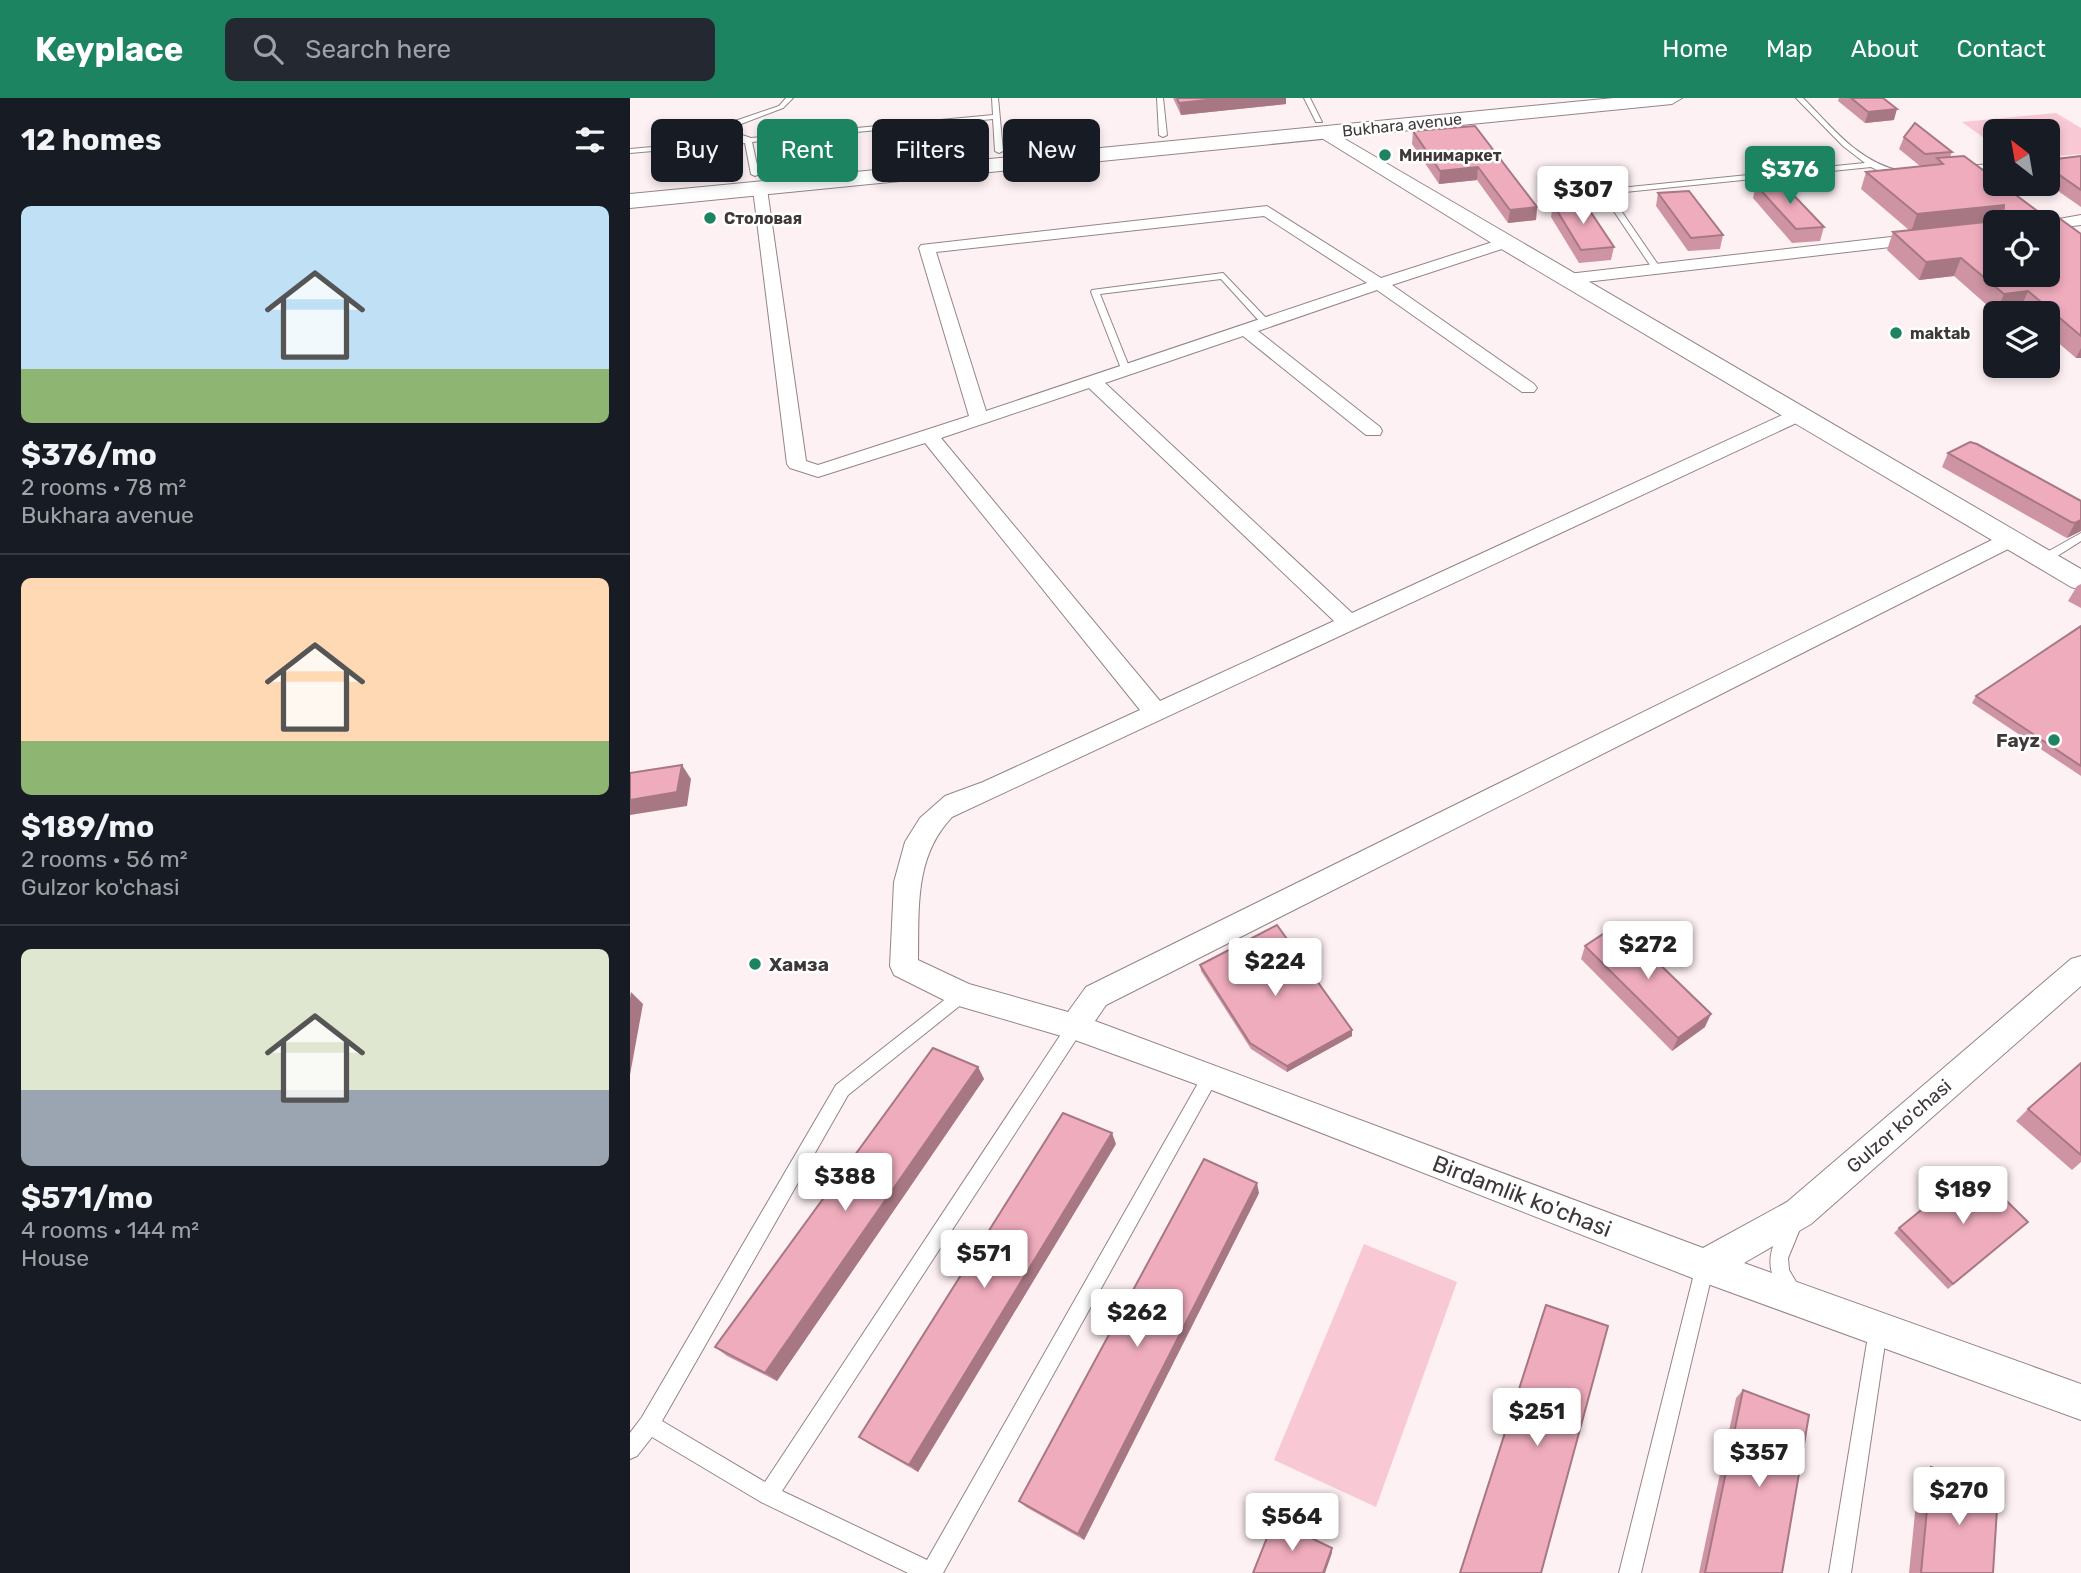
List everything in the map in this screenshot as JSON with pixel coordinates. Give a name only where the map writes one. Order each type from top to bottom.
[{"type":"main road","name":"Bukhara avenue","points":[[858,169],[999,151],[1163,135],[1322,127],[1546,98]]},
{"type":"main road","name":"Bukhara avenue","points":[[858,172],[1322,127],[1672,98]]},
{"type":"main road","name":"Bukhara avenue","points":[[630,186],[757,182]]},
{"type":"main road","name":"Bukhara avenue","points":[[630,201],[757,182]]},
{"type":"street","points":[[1322,127],[1505,243],[2081,581]]},
{"type":"street","points":[[757,182],[797,464],[818,471],[1093,382],[1264,321],[1505,243]]},
{"type":"street","points":[[979,418],[927,248],[1267,211],[1379,284],[1528,388]]},
{"type":"street","points":[[2060,223],[2081,220]]},
{"type":"street","points":[[1568,279],[1983,231]]},
{"type":"street","points":[[1245,329],[1373,431]]},
{"type":"street","points":[[1093,382],[1349,623]]},
{"type":"street","points":[[929,436],[1155,712],[1798,415]]},
{"type":"street","points":[[1075,1027],[1096,996],[2011,539]]},
{"type":"street","name":"Birdamlik ko'chasi","points":[[1155,712],[992,789],[945,808],[925,826],[913,850],[906,911],[904,966],[962,995],[1075,1027],[1211,1076],[1705,1266],[2081,1402]]},
{"type":"street","name":"Gulzor ko'chasi","points":[[1705,1266],[1799,1213],[2081,968]]},
{"type":"lane","points":[[748,139],[739,136],[736,130],[738,123],[781,107],[790,98]]},
{"type":"lane","points":[[995,98],[999,151]]},
{"type":"lane","points":[[1160,98],[1163,135]]},
{"type":"lane","points":[[1307,98],[1322,127]]},
{"type":"lane","points":[[1799,98],[1870,165],[1889,174],[1903,173]]},
{"type":"lane","points":[[630,151],[996,117]]},
{"type":"lane","points":[[748,139],[757,182]]},
{"type":"lane","points":[[1657,268],[1607,195],[1613,191],[1870,165]]},
{"type":"lane","points":[[1957,169],[1983,167]]},
{"type":"lane","points":[[1125,369],[1095,292],[1223,276],[1264,321]]},
{"type":"lane","points":[[2044,559],[2081,536]]},
{"type":"lane","points":[[630,1449],[649,1424],[842,1090],[962,995]]},
{"type":"lane","points":[[768,1495],[1075,1027]]},
{"type":"lane","points":[[649,1424],[768,1495],[931,1573],[1211,1076]]},
{"type":"lane","points":[[1799,1213],[1783,1242],[1778,1258],[1778,1271],[1794,1292],[1816,1307]]},
{"type":"lane","points":[[1630,1573],[1705,1266]]},
{"type":"lane","points":[[1840,1573],[1878,1330]]},
{"type":"shaded area","points":[[2056,113],[2081,128],[2081,154],[2060,156],[2060,119],[1993,119]]},
{"type":"shaded area","points":[[1983,120],[1983,137],[1962,122]]},
{"type":"shaded area","points":[[1364,1244],[1457,1282],[1376,1507],[1274,1460]]},
{"type":"building","points":[[1177,98],[1224,98],[1179,103]]},
{"type":"building","points":[[1851,98],[1883,98],[1897,109],[1868,112]]},
{"type":"building","points":[[1915,123],[1952,152],[1925,154],[1904,137]]},
{"type":"building","points":[[1475,126],[1537,207],[1510,210],[1478,167],[1440,171],[1413,131]]},
{"type":"building","points":[[1964,156],[1983,170],[1983,196],[2017,196],[2036,210],[2004,210],[2004,205],[1917,214],[1866,172],[1943,164],[1937,158]]},
{"type":"building","points":[[2081,156],[2081,190],[2060,175],[2060,159]]},
{"type":"building","points":[[1782,183],[1824,227],[1796,229],[1756,185]]},
{"type":"building","points":[[1689,191],[1723,235],[1691,238],[1658,193]]},
{"type":"building","points":[[1584,202],[1614,247],[1581,250],[1553,204]]},
{"type":"building","points":[[2060,219],[2081,234],[2081,336],[2060,318],[2060,301],[2040,301],[2028,291],[2004,294],[1996,287],[2060,287]]},
{"type":"building","points":[[1983,222],[1983,276],[1961,258],[1926,262],[1893,232]]},
{"type":"building","points":[[1970,442],[2081,501],[2081,520],[2071,522],[1948,453]]},
{"type":"building","name":"Fayz","points":[[2081,626],[2081,766],[1976,696]]},
{"type":"building","points":[[682,765],[677,792],[630,800],[630,773]]},
{"type":"building","points":[[1618,924],[1711,1014],[1678,1038],[1585,946]]},
{"type":"building","points":[[1277,925],[1352,1030],[1287,1066],[1250,1043],[1200,965]]},
{"type":"building","points":[[933,1048],[978,1067],[765,1373],[715,1347]]},
{"type":"building","points":[[2081,1063],[2081,1155],[2028,1109]]},
{"type":"building","points":[[1063,1113],[1112,1133],[909,1465],[859,1437]]},
{"type":"building","points":[[1204,1159],[1257,1183],[1078,1534],[1019,1501]]},
{"type":"building","points":[[1973,1168],[2028,1222],[1953,1284],[1899,1228]]},
{"type":"building","points":[[1546,1305],[1608,1326],[1541,1573],[1460,1573]]},
{"type":"building","points":[[1743,1390],[1809,1415],[1782,1573],[1705,1573]]},
{"type":"building","points":[[1931,1467],[1998,1493],[1993,1573],[1921,1573]]},
{"type":"building","points":[[1274,1520],[1332,1548],[1323,1573],[1253,1573]]},
{"type":"place","name":"Минимаркет","points":[[1385,155]]},
{"type":"place","name":"Столовая","points":[[710,218]]},
{"type":"place","name":"maktab","points":[[1896,333]]},
{"type":"place","name":"Fayz","points":[[2054,740]]},
{"type":"place","name":"Хамза","points":[[755,964]]}]
